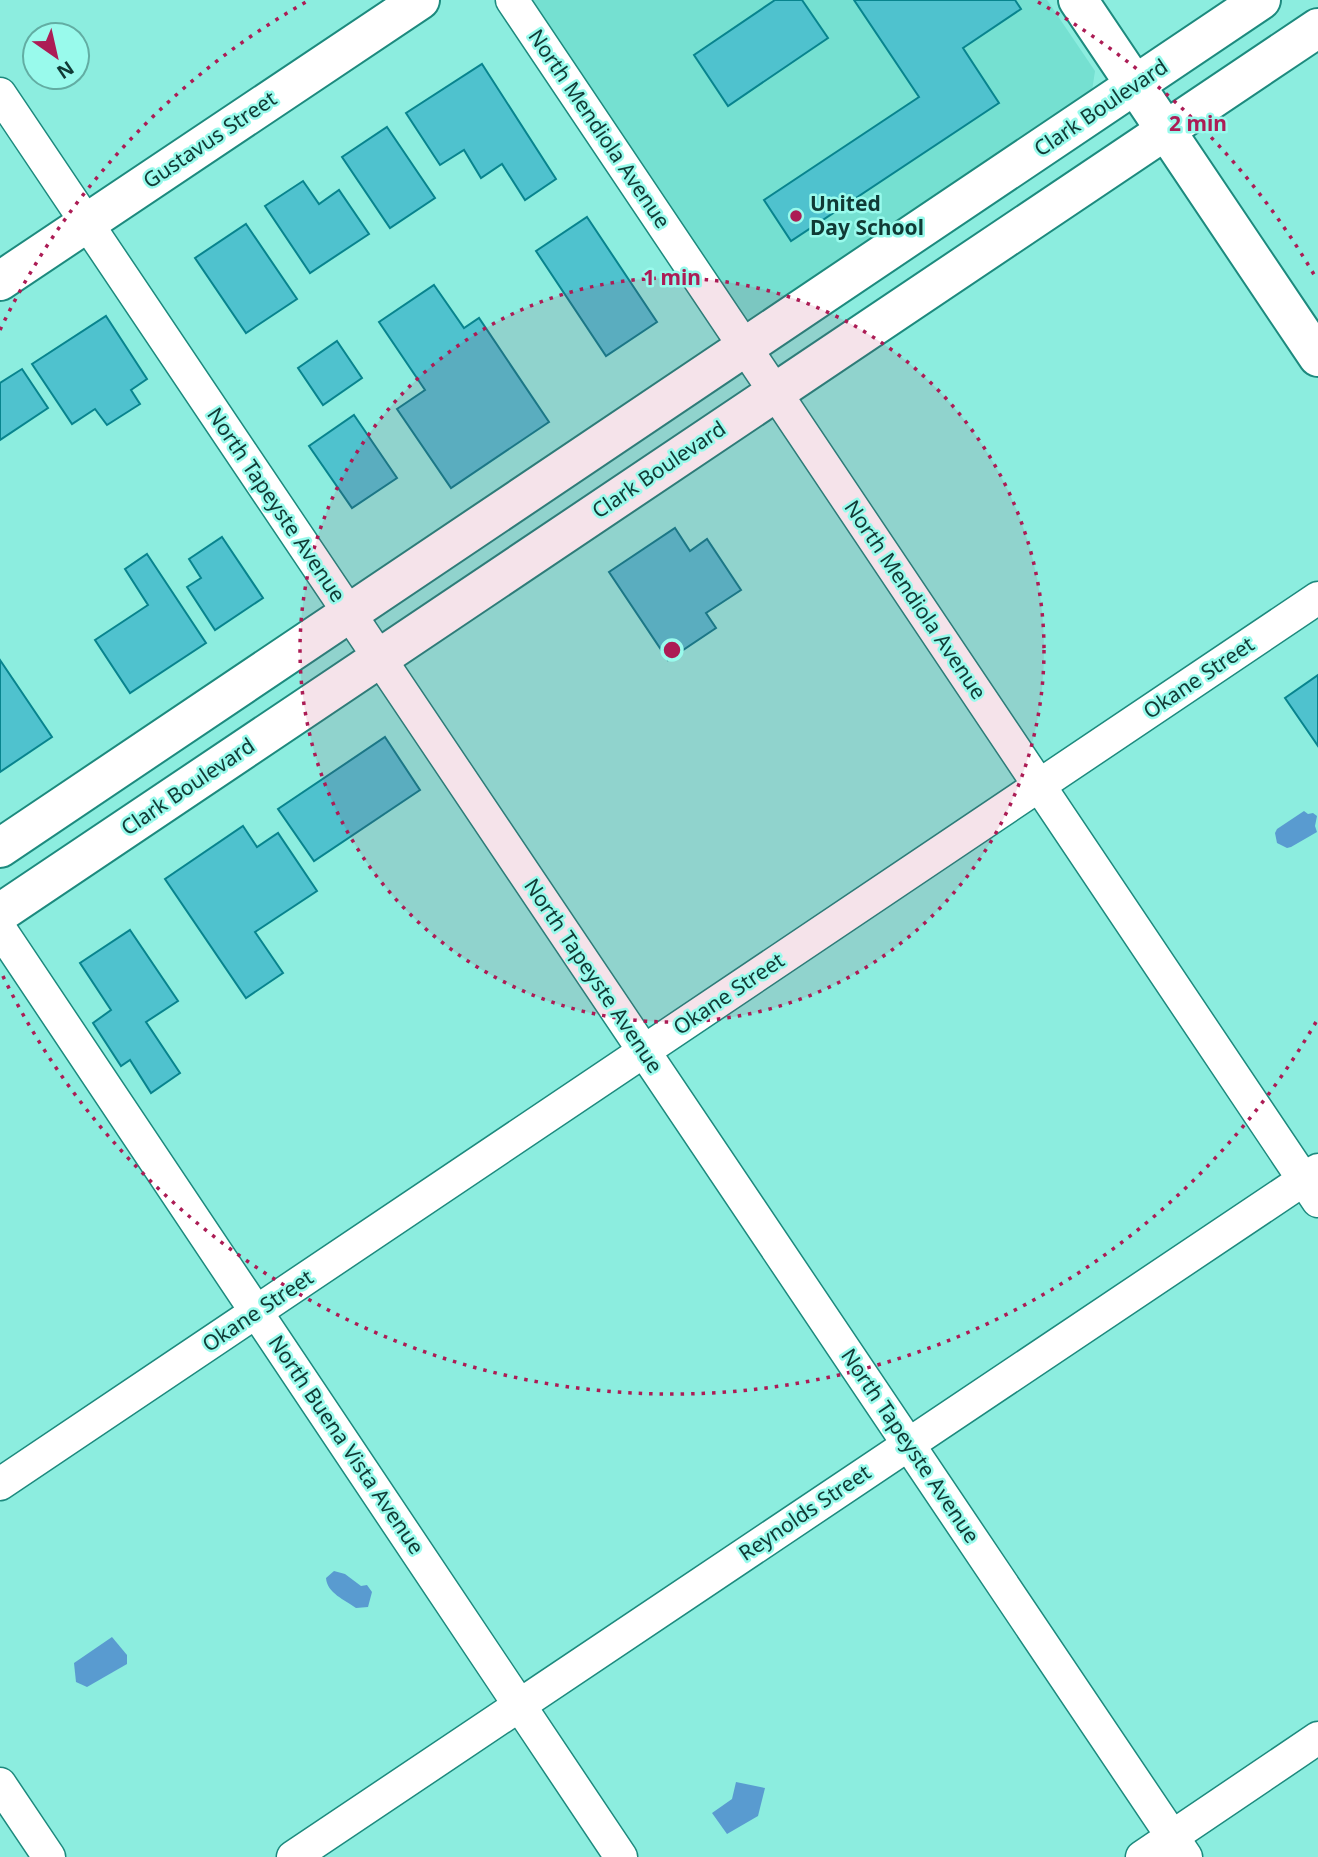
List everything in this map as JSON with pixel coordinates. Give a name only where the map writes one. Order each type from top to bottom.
[{"type":"main road","name":"Gustavus Street","points":[[0,281],[420,0]]},
{"type":"main road","points":[[1078,0],[1318,357]]},
{"type":"main road","name":"Clark Boulevard","points":[[0,848],[1261,0]]},
{"type":"main road","name":"Clark Boulevard","points":[[0,913],[1318,28]]},
{"type":"street","name":"North Mendiola Avenue","points":[[512,0],[1040,785],[1313,1183]]},
{"type":"street","name":"North Tapeyste Avenue","points":[[0,94],[1180,1847]]},
{"type":"street","name":"Okane Street","points":[[0,1484],[1318,598]]},
{"type":"street","name":"North Buena Vista Avenue","points":[[0,929],[621,1857]]},
{"type":"street","name":"Reynolds Street","points":[[293,1857],[908,1444],[1313,1183]]},
{"type":"street","points":[[1142,1857],[1180,1847],[1318,1738]]},
{"type":"street","points":[[0,1784],[49,1857]]},
{"type":"shaded area","name":"United Day School","points":[[529,0],[1047,0],[1095,71],[1090,104],[748,329]]},
{"type":"water","points":[[1304,811],[1317,816],[1317,832],[1291,847],[1277,843],[1277,829]]},
{"type":"water","points":[[334,1571],[345,1574],[361,1586],[367,1585],[372,1592],[368,1607],[356,1608],[333,1592],[326,1578]]},
{"type":"water","points":[[112,1637],[127,1655],[127,1664],[87,1687],[76,1682],[74,1663]]},
{"type":"water","points":[[736,1782],[765,1788],[758,1816],[727,1834],[712,1813],[732,1799]]},
{"type":"building","points":[[775,0],[802,0],[828,38],[728,106],[694,55]]},
{"type":"building","points":[[854,0],[1015,0],[1021,9],[963,48],[999,103],[791,241],[764,200],[919,97]]},
{"type":"building","points":[[482,64],[556,179],[525,200],[502,164],[481,178],[464,150],[440,165],[406,113]]},
{"type":"building","points":[[387,127],[435,198],[390,228],[342,157]]},
{"type":"building","points":[[303,181],[319,204],[339,190],[369,234],[310,273],[265,206]]},
{"type":"building","points":[[587,217],[657,322],[606,356],[536,251]]},
{"type":"building","points":[[246,224],[297,299],[246,333],[195,258]]},
{"type":"building","points":[[434,285],[464,328],[479,318],[549,422],[451,488],[397,409],[425,390],[379,322]]},
{"type":"building","points":[[106,316],[147,379],[131,390],[140,404],[107,425],[95,409],[72,424],[32,364]]},
{"type":"building","points":[[337,341],[362,378],[323,405],[298,368]]},
{"type":"building","points":[[22,369],[48,408],[0,440],[0,383]]},
{"type":"building","points":[[354,415],[397,478],[352,508],[309,446]]},
{"type":"building","points":[[675,528],[690,551],[707,539],[741,590],[706,613],[716,628],[668,660],[609,572]]},
{"type":"building","points":[[222,537],[263,598],[215,630],[187,587],[201,578],[189,559]]},
{"type":"building","points":[[147,554],[206,643],[130,693],[95,640],[148,605],[125,569]]},
{"type":"building","points":[[0,660],[52,737],[0,772]]},
{"type":"building","points":[[1318,675],[1318,746],[1285,698]]},
{"type":"building","points":[[385,737],[420,790],[314,861],[278,809]]},
{"type":"building","points":[[243,826],[257,847],[278,833],[317,891],[255,932],[283,973],[246,998],[165,879]]},
{"type":"building","points":[[130,930],[178,1001],[146,1022],[180,1073],[151,1093],[130,1060],[121,1066],[93,1023],[111,1010],[80,963]]},
{"type":"place","name":"United Day School","points":[[796,216]]}]
